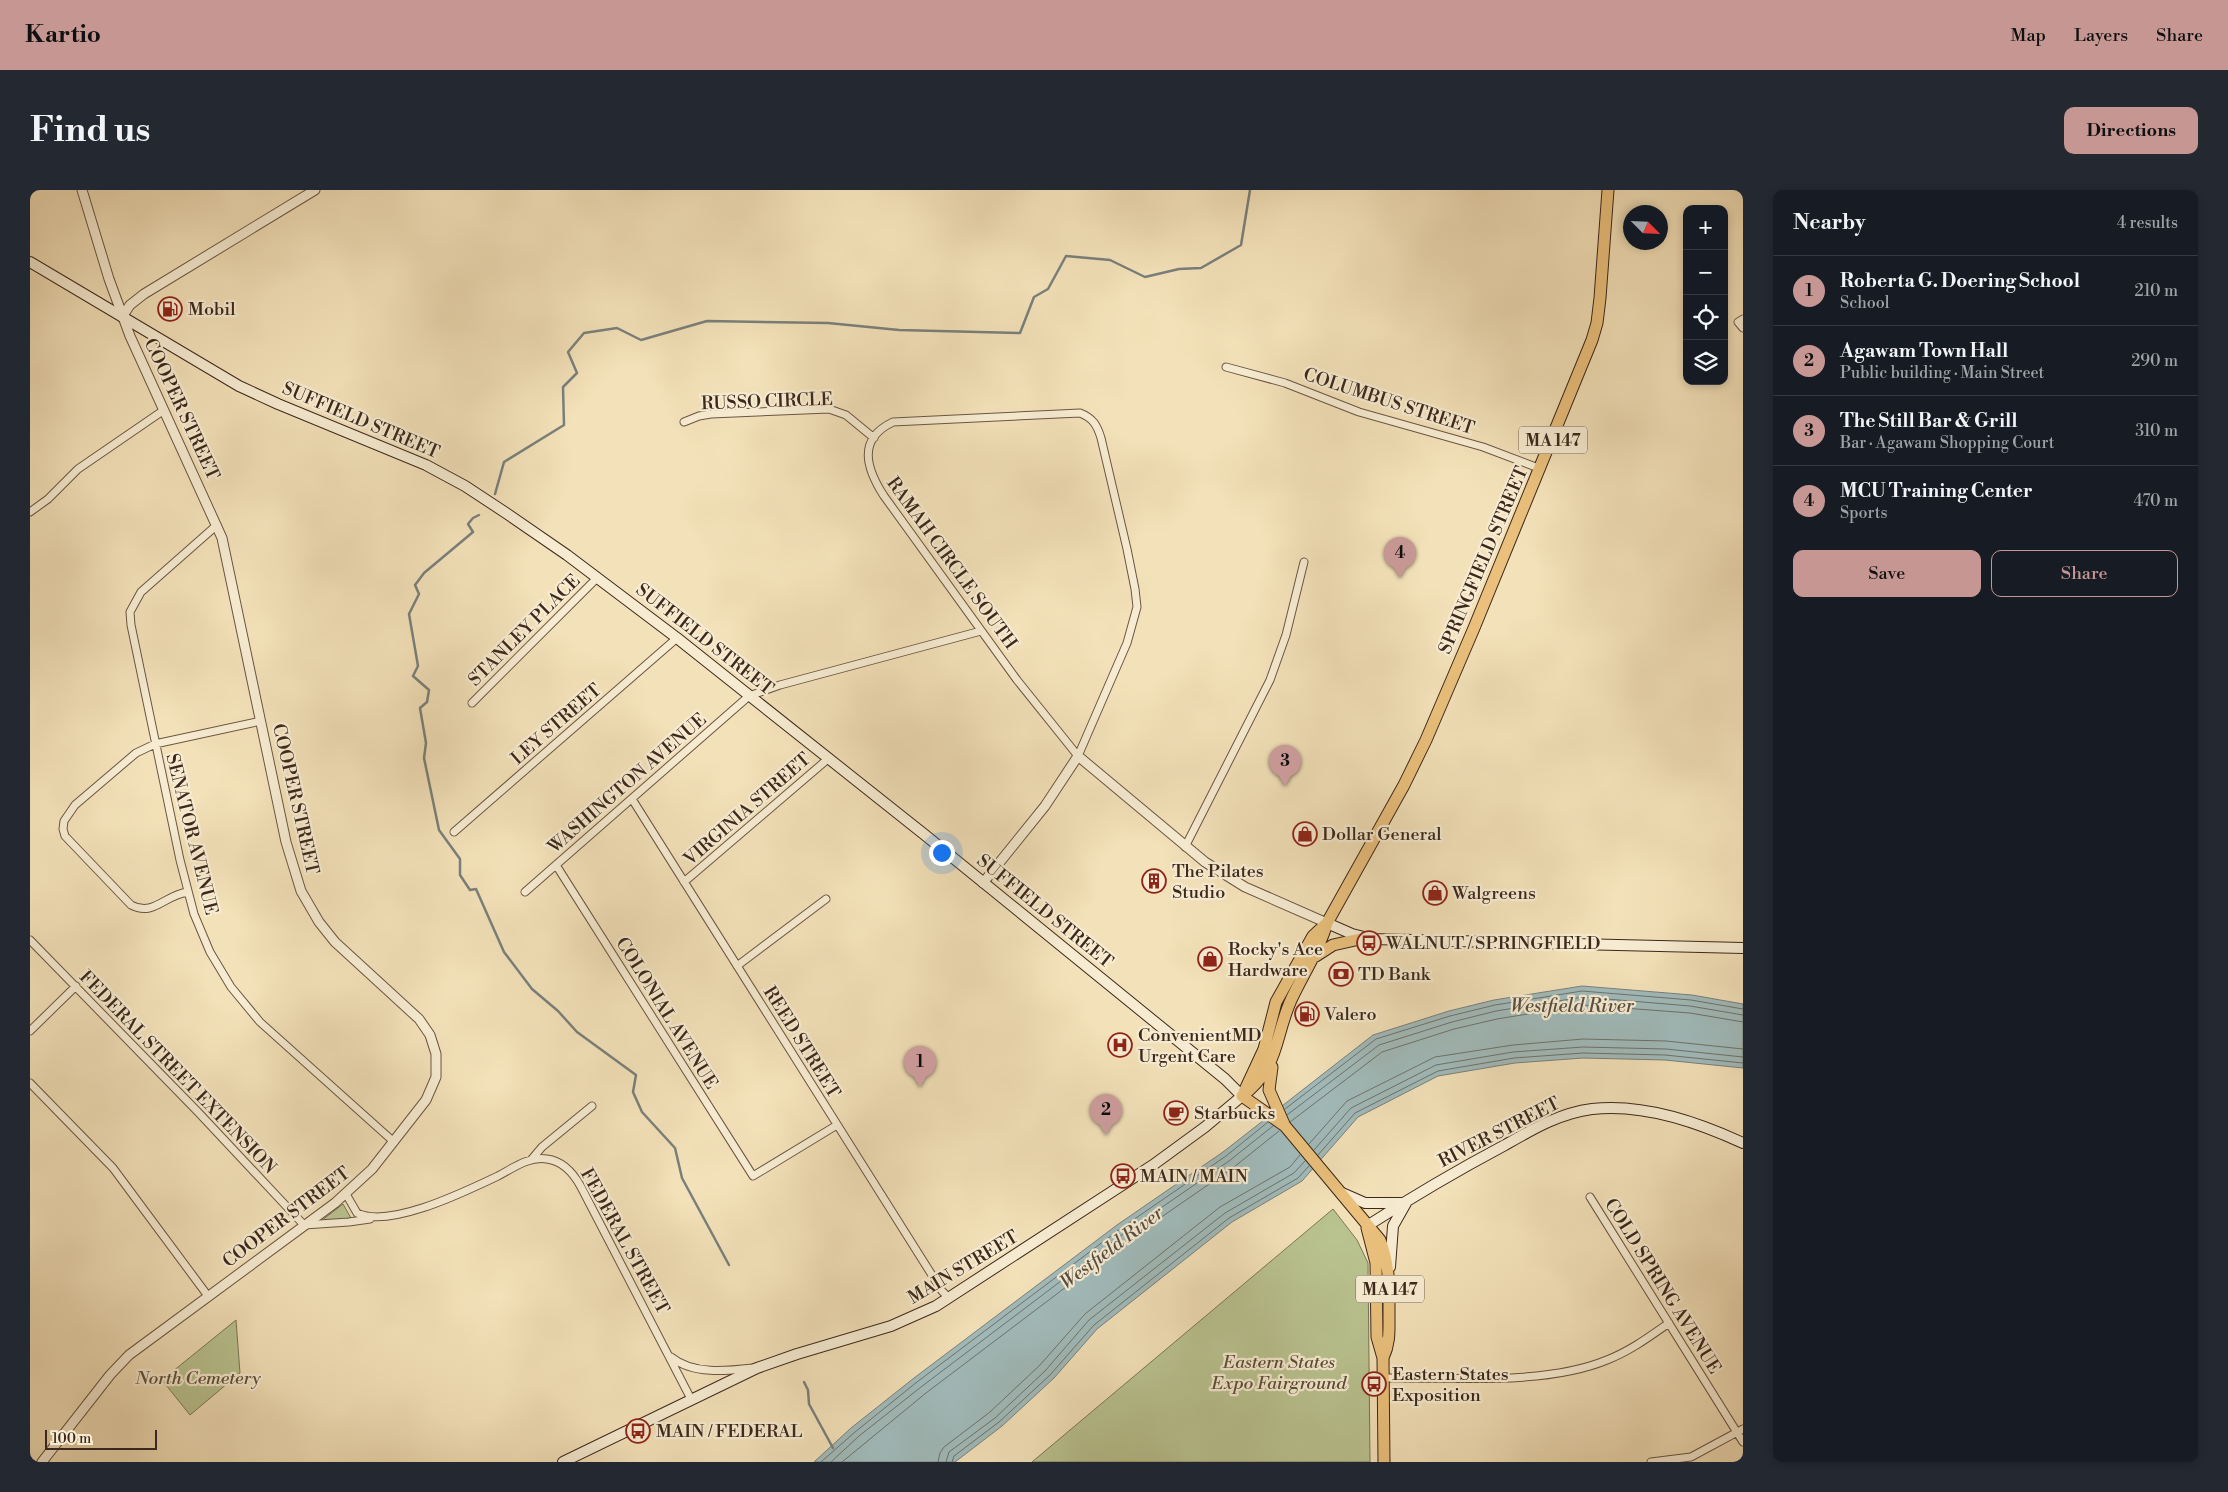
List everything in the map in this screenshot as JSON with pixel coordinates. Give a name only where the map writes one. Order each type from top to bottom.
[{"type":"main road","name":"SPRINGFIELD STREET","points":[[1242,1096],[1256,1085],[1277,1048],[1284,1015],[1301,977],[1321,942],[1327,923],[1426,740],[1541,469],[1585,360],[1597,323],[1608,190]]},
{"type":"main road","name":"SUFFIELD STREET","points":[[30,262],[247,390],[401,454],[443,474],[491,503],[597,578],[677,638],[829,758],[1225,1079],[1242,1096],[1269,1107],[1340,1192]]},
{"type":"main road","name":"SPRINGFIELD STREET","points":[[1242,1096],[1264,1049],[1276,1002],[1313,936],[1327,923]]},
{"type":"main road","points":[[1327,923],[1364,938]]},
{"type":"main road","points":[[1311,960],[1326,948],[1364,938],[1743,948]]},
{"type":"main road","name":"MA 147","points":[[1269,1107],[1269,1080],[1277,1048]]},
{"type":"main road","name":"MAIN STREET","points":[[563,1462],[762,1366],[891,1326],[949,1298],[1156,1163],[1242,1096]]},
{"type":"main road","name":"RIVER STREET","points":[[1367,1226],[1461,1168],[1545,1123],[1561,1116],[1586,1110],[1619,1108],[1654,1113],[1704,1128],[1743,1143]]},
{"type":"main road","points":[[1340,1192],[1365,1203],[1405,1202],[1392,1226],[1390,1286]]},
{"type":"main road","name":"MA 147","points":[[1340,1192],[1380,1240],[1384,1252],[1390,1286],[1389,1342],[1383,1358]]},
{"type":"main road","name":"MA 147","points":[[1367,1226],[1376,1263],[1377,1337],[1383,1358],[1384,1462]]},
{"type":"street","name":"COOPER STREET","points":[[42,1462],[122,1362],[148,1340],[346,1194],[372,1169],[420,1110],[433,1087],[437,1068],[434,1045],[428,1031],[419,1018],[335,942],[319,922],[296,880],[288,850],[227,555],[217,525],[122,317],[82,190]]},
{"type":"street","points":[[122,317],[130,305],[144,294],[315,190]]},
{"type":"street","name":"COLUMBUS STREET","points":[[1226,367],[1286,383],[1359,412],[1483,447],[1541,469]]},
{"type":"street","name":"RUSSO CIRCLE","points":[[684,422],[710,414],[829,409],[846,415],[874,438]]},
{"type":"street","points":[[30,512],[48,499],[78,469],[164,410]]},
{"type":"street","points":[[874,438],[883,427],[893,422],[1080,413],[1090,416],[1096,424],[1101,438],[1127,549],[1137,607],[1127,643],[1078,756],[1045,806],[983,884]]},
{"type":"street","name":"RAMAH CIRCLE SOUTH","points":[[874,438],[867,460],[871,474],[882,494],[981,631],[1078,756]]},
{"type":"street","name":"SENATOR AVENUE","points":[[217,525],[144,588],[130,612],[155,744],[188,892],[201,932],[215,962],[248,1008],[280,1041],[394,1142]]},
{"type":"street","points":[[1185,847],[1270,680],[1286,635],[1304,562]]},
{"type":"street","name":"STANLEY PLACE","points":[[472,703],[597,578]]},
{"type":"street","points":[[750,696],[780,685],[981,631]]},
{"type":"street","name":"LEY STREET","points":[[454,832],[677,638]]},
{"type":"street","name":"WASHINGTON AVENUE","points":[[525,892],[750,696]]},
{"type":"street","points":[[188,892],[173,896],[152,908],[136,907],[73,846],[63,831],[66,816],[75,805],[136,753],[155,744],[261,722]]},
{"type":"street","points":[[1078,756],[1185,847],[1245,888],[1327,923]]},
{"type":"street","name":"VIRGINIA STREET","points":[[684,882],[829,758]]},
{"type":"street","name":"REED STREET","points":[[632,799],[837,1126],[942,1291],[949,1298]]},
{"type":"street","name":"COLONIAL AVENUE","points":[[556,865],[753,1176],[837,1126]]},
{"type":"street","points":[[737,966],[826,899]]},
{"type":"street","name":"FEDERAL STREET EXTENSION","points":[[30,940],[198,1112],[304,1225]]},
{"type":"street","points":[[30,1031],[76,986]]},
{"type":"street","points":[[30,1083],[116,1172],[208,1296]]},
{"type":"street","points":[[530,1160],[542,1147],[592,1106]]},
{"type":"street","name":"FEDERAL STREET","points":[[304,1225],[349,1222],[432,1205],[530,1160],[552,1160],[568,1169],[575,1176],[692,1399]]},
{"type":"street","name":"FEDERAL STREET","points":[[346,1194],[357,1213],[365,1216],[382,1216]]},
{"type":"street","name":"COLD SPRING AVENUE","points":[[1590,1197],[1740,1431],[1743,1442]]},
{"type":"street","points":[[1384,1378],[1528,1376],[1565,1372],[1594,1365],[1620,1355],[1669,1323]]},
{"type":"street","points":[[669,1356],[684,1365],[700,1369],[726,1370],[762,1366]]},
{"type":"street","points":[[1651,1462],[1691,1458],[1740,1431]]},
{"type":"green space","points":[[343,1204],[351,1218],[321,1221]]},
{"type":"green space","name":"Eastern States Expo Fairground","points":[[1333,1209],[1357,1240],[1368,1263],[1370,1462],[1032,1462]]},
{"type":"green space","name":"North Cemetery","points":[[236,1320],[240,1373],[190,1415],[162,1380]]},
{"type":"water","name":"Westfield River","points":[[1582,986],[1692,995],[1743,1004],[1743,1068],[1665,1060],[1583,1058],[1515,1063],[1438,1076],[1358,1117],[1302,1181],[1232,1222],[1097,1329],[1054,1378],[1002,1426],[955,1462],[814,1462],[851,1428],[914,1378],[1117,1225],[1223,1152],[1373,1035],[1449,1011],[1494,1000]]},
{"type":"waterway","points":[[495,494],[504,462],[564,425],[563,387],[577,373],[568,352],[584,333],[617,328],[641,340],[707,321],[828,323],[899,330],[1020,333],[1034,297],[1048,289],[1066,256],[1110,260],[1145,277],[1179,269],[1201,268],[1241,245],[1250,190]]},
{"type":"waterway","points":[[479,515],[468,524],[473,532],[424,573],[415,585],[419,594],[409,614],[418,666],[413,676],[429,690],[427,702],[420,708],[426,743],[424,758],[439,830],[460,859],[460,875],[470,890],[476,889],[504,952],[532,989],[558,1011],[577,1032],[636,1075],[633,1092],[642,1112],[675,1148],[682,1178],[729,1265]]},
{"type":"waterway","points":[[804,1382],[808,1390],[809,1404],[833,1448]]},
{"type":"place","name":"Mobil","points":[[170,309]]},
{"type":"place","name":"MCU Training Center","points":[[1400,578]]},
{"type":"place","name":"The Still Bar & Grill","points":[[1285,786]]},
{"type":"place","name":"Dollar General","points":[[1305,834]]},
{"type":"place","name":"The Pilates Studio","points":[[1154,881]]},
{"type":"place","name":"Walgreens","points":[[1435,893]]},
{"type":"place","name":"WALNUT / SPRINGFIELD","points":[[1369,943]]},
{"type":"place","name":"Rocky's Ace Hardware","points":[[1210,959]]},
{"type":"place","name":"TD Bank","points":[[1341,974]]},
{"type":"place","name":"Valero","points":[[1307,1014]]},
{"type":"place","name":"ConvenientMD Urgent Care","points":[[1120,1045]]},
{"type":"place","name":"Roberta G. Doering School","points":[[920,1087]]},
{"type":"place","name":"Starbucks","points":[[1176,1113]]},
{"type":"place","name":"Agawam Town Hall","points":[[1106,1135]]},
{"type":"place","name":"MAIN / MAIN","points":[[1123,1176]]},
{"type":"place","name":"Eastern States Exposition","points":[[1374,1384]]},
{"type":"place","name":"MAIN / FEDERAL","points":[[638,1431]]}]
